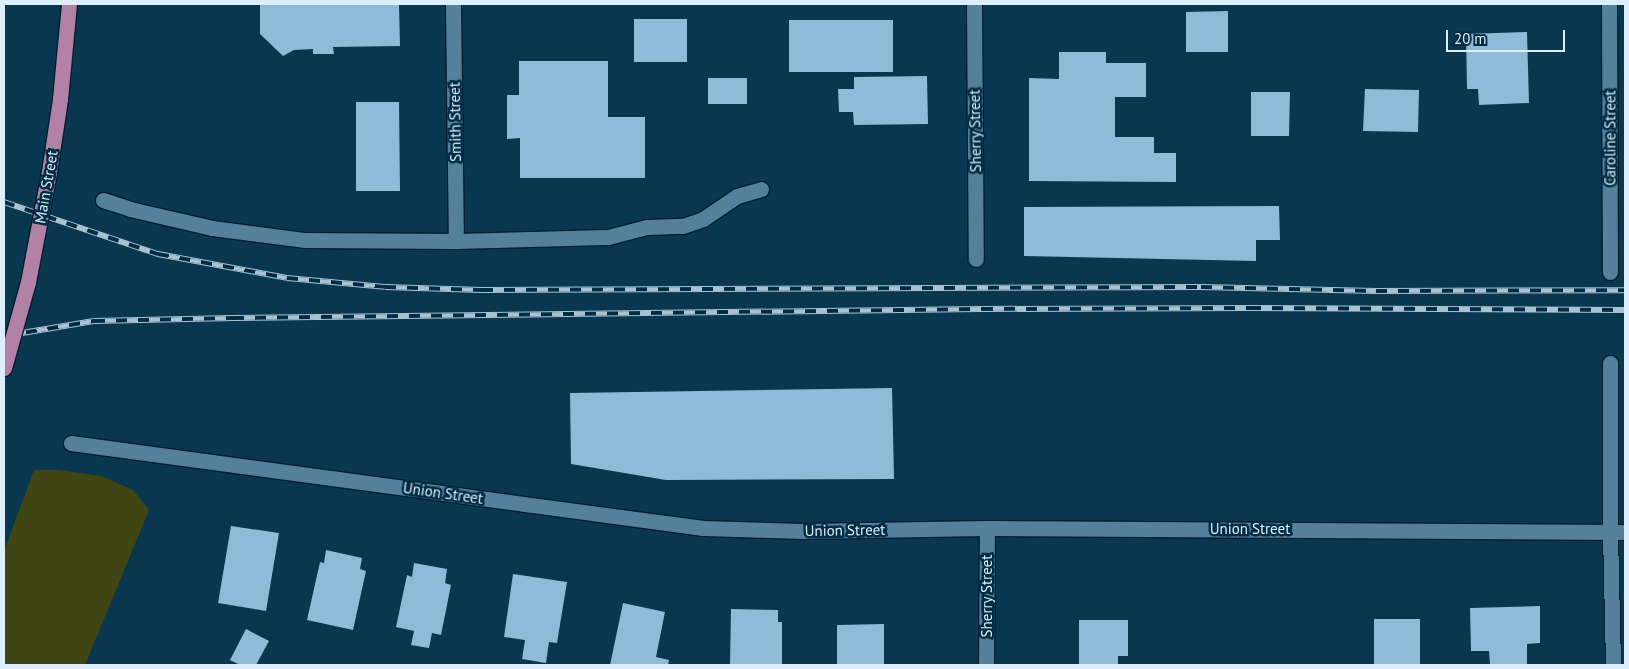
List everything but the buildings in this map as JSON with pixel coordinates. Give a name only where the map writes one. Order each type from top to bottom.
[{"type":"main road","name":"Main Street","points":[[4,368],[28,282],[50,172],[62,80],[69,4]]},
{"type":"street","name":"Smith Street","points":[[453,4],[456,241]]},
{"type":"street","name":"Sherry Street","points":[[974,4],[976,259]]},
{"type":"street","name":"Caroline Street","points":[[1609,4],[1610,272]]},
{"type":"street","points":[[104,200],[130,209],[212,228],[305,240],[456,241],[608,237],[647,227],[683,226],[703,219],[737,196],[761,189]]},
{"type":"street","points":[[1610,363],[1618,532],[1613,665]]},
{"type":"street","name":"Union Street","points":[[71,443],[703,528],[803,531],[987,528],[1618,532]]},
{"type":"street","name":"Sherry Street","points":[[986,665],[987,528]]},
{"type":"green space","points":[[34,470],[59,470],[102,476],[133,490],[149,510],[85,665],[4,665],[4,551]]},
{"type":"railway","points":[[4,202],[158,254],[287,278],[385,287],[482,290],[1201,287],[1376,291],[1625,290]]},
{"type":"railway","points":[[4,336],[94,321],[233,318],[982,309],[1625,310]]}]
